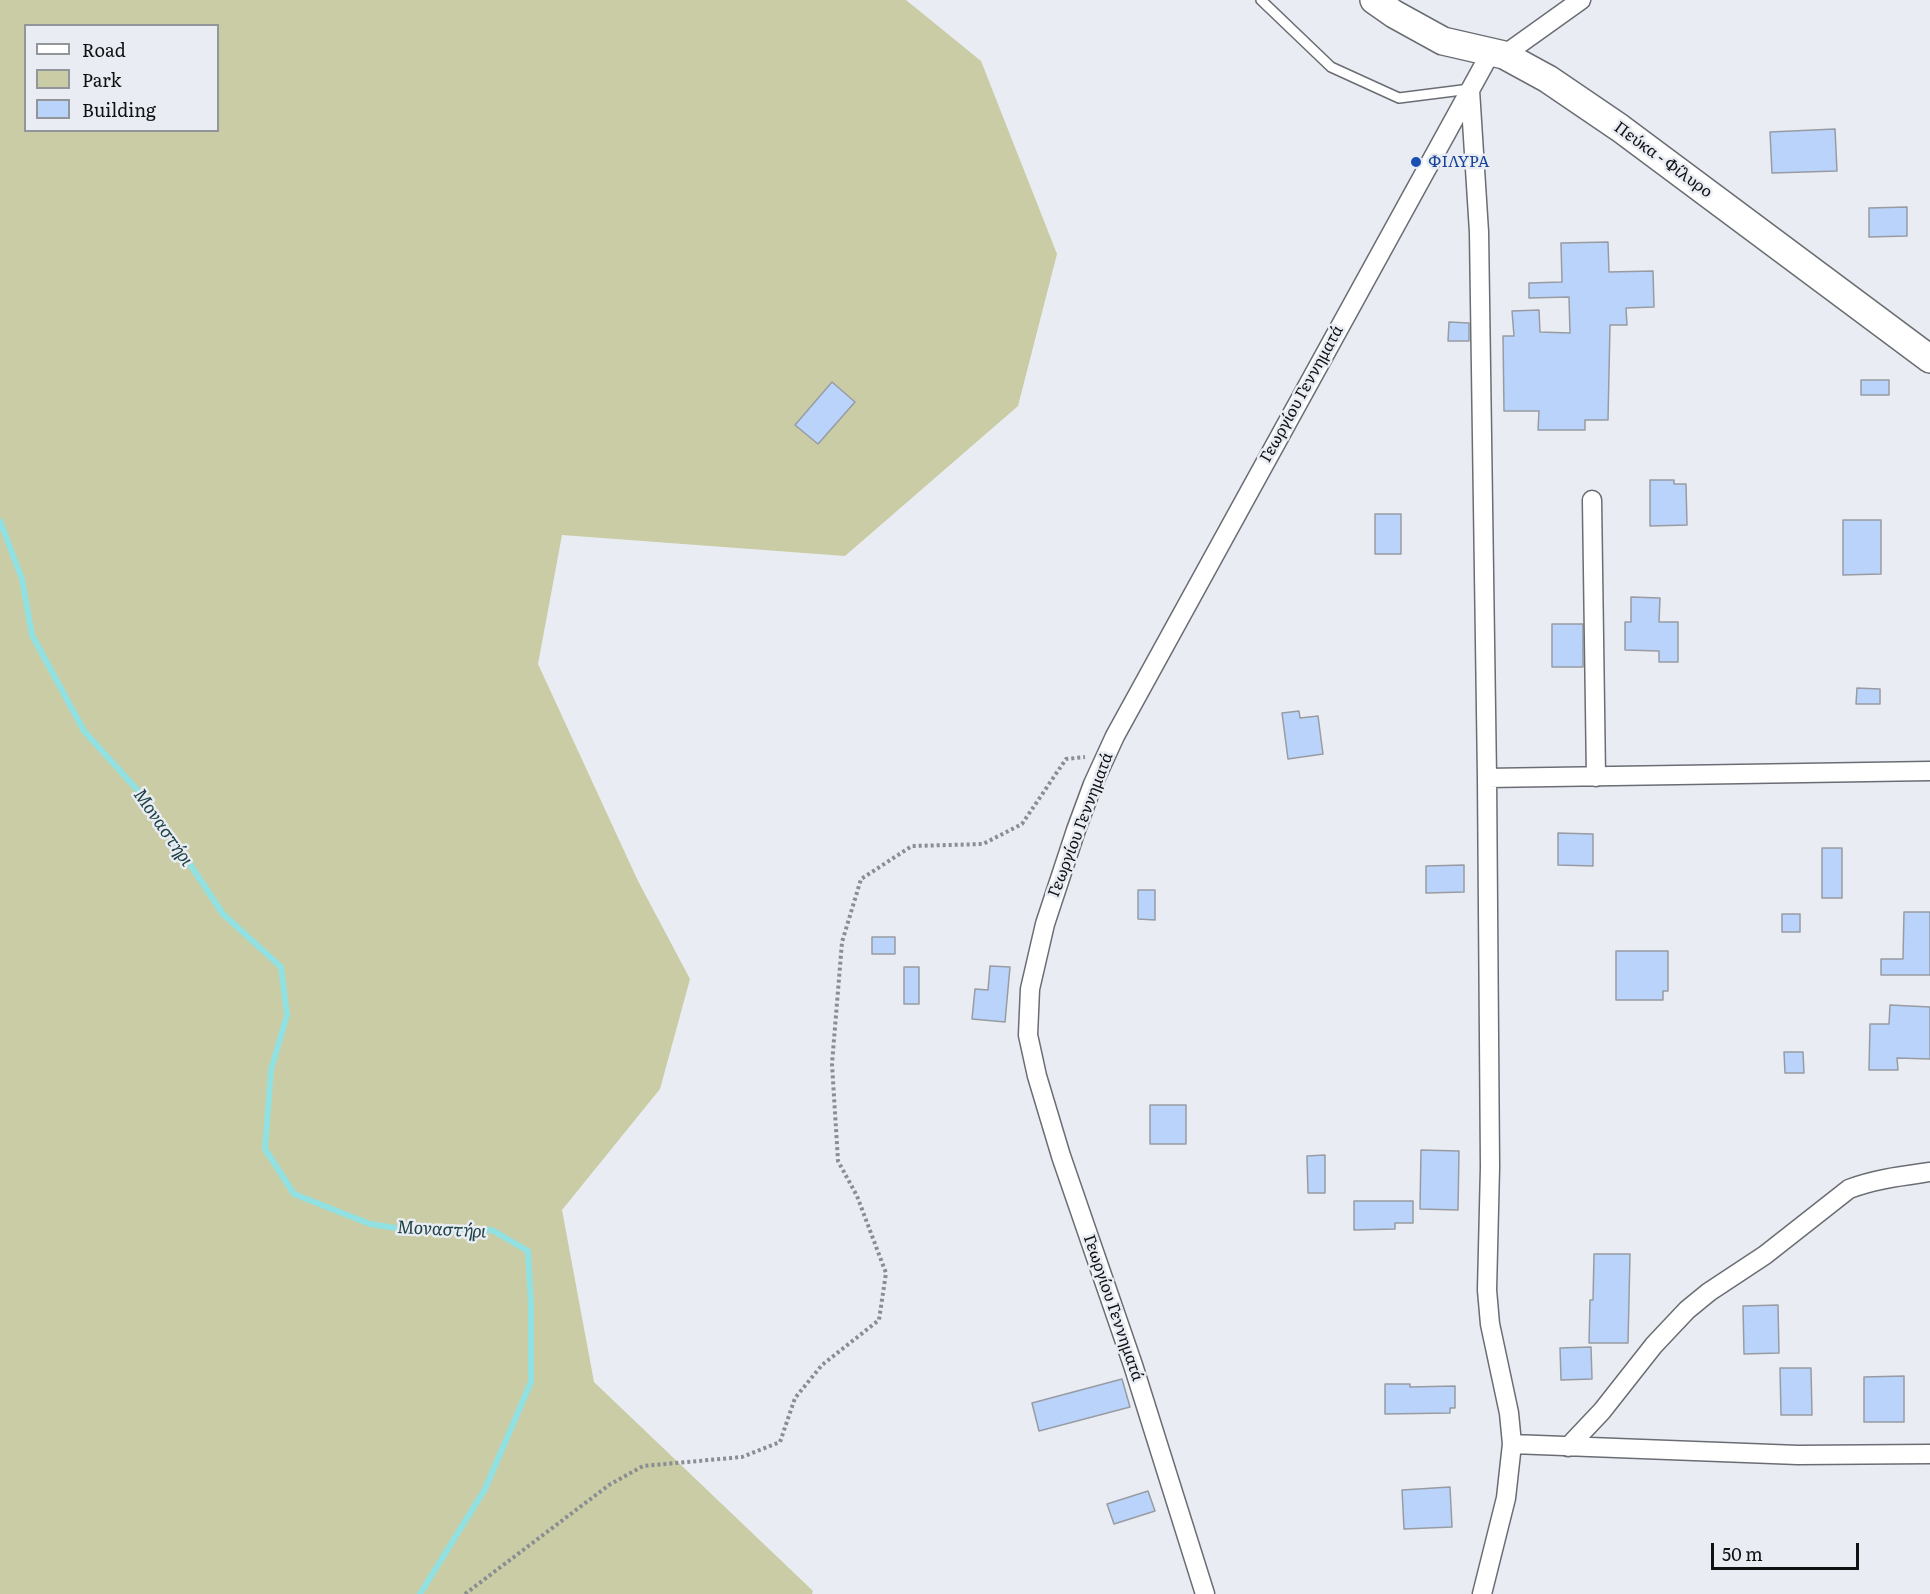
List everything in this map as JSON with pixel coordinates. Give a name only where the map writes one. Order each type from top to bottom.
[{"type":"main road","name":"Πεύκα - Φίλυρο","points":[[1374,0],[1394,14],[1443,41],[1498,53],[1548,79],[1590,106],[1838,288],[1930,359]]},
{"type":"street","points":[[1498,53],[1581,0]]},
{"type":"street","name":"Γεωργίου Γεννηματά","points":[[1205,1594],[1133,1365],[1061,1156],[1037,1076],[1028,1035],[1030,989],[1045,924],[1076,830],[1115,736],[1470,89],[1498,53]]},
{"type":"street","points":[[1470,89],[1479,232],[1488,778],[1490,1167],[1487,1290],[1490,1324],[1509,1413],[1512,1444],[1506,1498],[1482,1594]]},
{"type":"street","points":[[1592,500],[1596,777]]},
{"type":"street","points":[[1488,778],[1930,771]]},
{"type":"street","points":[[1568,1447],[1602,1411],[1668,1328],[1709,1292],[1766,1255],[1849,1188],[1866,1182],[1930,1172]]},
{"type":"street","points":[[1512,1444],[1798,1455],[1930,1454]]},
{"type":"lane","points":[[1261,0],[1331,67],[1399,98],[1470,89]]},
{"type":"path","points":[[465,1594],[609,1485],[643,1466],[742,1457],[780,1442],[795,1398],[808,1381],[822,1365],[879,1320],[886,1274],[857,1196],[838,1161],[832,1064],[842,942],[861,879],[912,846],[983,844],[1022,824],[1066,759],[1106,755]]},
{"type":"green space","points":[[0,0],[906,0],[981,61],[1057,254],[1018,406],[845,556],[562,535],[538,664],[638,881],[690,979],[660,1089],[562,1210],[594,1382],[813,1591],[812,1594],[0,1594]]},
{"type":"building","points":[[1835,129],[1837,171],[1772,173],[1770,132]]},
{"type":"building","points":[[1907,207],[1907,236],[1869,237],[1869,208]]},
{"type":"building","points":[[1608,242],[1609,272],[1653,271],[1654,307],[1626,308],[1627,325],[1610,325],[1608,420],[1585,420],[1585,430],[1538,430],[1539,411],[1504,411],[1503,336],[1514,336],[1512,311],[1539,310],[1540,332],[1570,333],[1569,297],[1529,298],[1529,283],[1562,282],[1561,243]]},
{"type":"building","points":[[1449,322],[1469,323],[1469,341],[1448,341]]},
{"type":"building","points":[[1861,380],[1889,380],[1889,395],[1861,395]]},
{"type":"building","points":[[832,382],[855,402],[818,444],[795,425]]},
{"type":"building","points":[[1650,480],[1674,480],[1674,484],[1686,484],[1687,525],[1650,526]]},
{"type":"building","points":[[1375,514],[1401,514],[1401,554],[1375,554]]},
{"type":"building","points":[[1843,520],[1881,520],[1881,574],[1843,575]]},
{"type":"building","points":[[1631,597],[1660,598],[1659,622],[1678,622],[1678,662],[1659,662],[1659,651],[1625,650],[1625,622],[1631,622]]},
{"type":"building","points":[[1552,624],[1583,624],[1583,667],[1552,667]]},
{"type":"building","points":[[1857,688],[1880,689],[1880,704],[1856,704]]},
{"type":"building","points":[[1299,711],[1300,718],[1318,716],[1323,754],[1288,759],[1282,713]]},
{"type":"building","points":[[1558,833],[1593,834],[1593,866],[1558,865]]},
{"type":"building","points":[[1822,848],[1842,848],[1842,898],[1822,898]]},
{"type":"building","points":[[1464,865],[1464,892],[1426,893],[1426,866]]},
{"type":"building","points":[[1138,890],[1155,890],[1155,920],[1138,919]]},
{"type":"building","points":[[1904,912],[1930,912],[1930,975],[1881,975],[1881,959],[1903,959]]},
{"type":"building","points":[[1782,914],[1800,914],[1800,932],[1782,932]]},
{"type":"building","points":[[872,937],[895,937],[895,954],[872,954]]},
{"type":"building","points":[[1616,951],[1668,951],[1668,991],[1663,991],[1663,1000],[1616,1000]]},
{"type":"building","points":[[990,966],[1010,967],[1005,1022],[972,1019],[975,989],[988,990]]},
{"type":"building","points":[[904,967],[919,967],[919,1004],[904,1004]]},
{"type":"building","points":[[1890,1005],[1930,1007],[1930,1059],[1897,1058],[1898,1070],[1869,1070],[1870,1024],[1889,1024]]},
{"type":"building","points":[[1784,1052],[1803,1052],[1804,1073],[1785,1073]]},
{"type":"building","points":[[1150,1105],[1186,1105],[1186,1144],[1150,1144]]},
{"type":"building","points":[[1421,1150],[1459,1151],[1458,1210],[1420,1209]]},
{"type":"building","points":[[1325,1155],[1325,1193],[1308,1193],[1307,1156]]},
{"type":"building","points":[[1354,1201],[1413,1201],[1413,1223],[1395,1223],[1395,1229],[1354,1230]]},
{"type":"building","points":[[1594,1254],[1630,1254],[1628,1343],[1589,1343]]},
{"type":"building","points":[[1778,1305],[1779,1353],[1744,1354],[1743,1306]]},
{"type":"building","points":[[1591,1347],[1592,1379],[1561,1380],[1560,1348]]},
{"type":"building","points":[[1780,1368],[1811,1368],[1812,1415],[1781,1415]]},
{"type":"building","points":[[1904,1376],[1904,1422],[1864,1422],[1864,1377]]},
{"type":"building","points":[[1122,1379],[1130,1407],[1039,1431],[1032,1403]]},
{"type":"building","points":[[1385,1384],[1410,1384],[1410,1387],[1455,1386],[1455,1408],[1450,1408],[1450,1413],[1385,1414]]},
{"type":"building","points":[[1450,1487],[1452,1527],[1404,1529],[1402,1490]]},
{"type":"building","points":[[1148,1491],[1155,1511],[1114,1524],[1107,1504]]},
{"type":"waterway","name":"Μοναστήρι","points":[[0,521],[22,579],[32,635],[84,731],[150,804],[223,914],[281,967],[287,1015],[271,1070],[265,1149],[294,1194],[370,1224],[421,1232],[492,1230],[528,1251],[531,1382],[485,1489],[420,1594]]},
{"type":"place","name":"ΦΙΛΥΡΑ","points":[[1416,162]]}]
